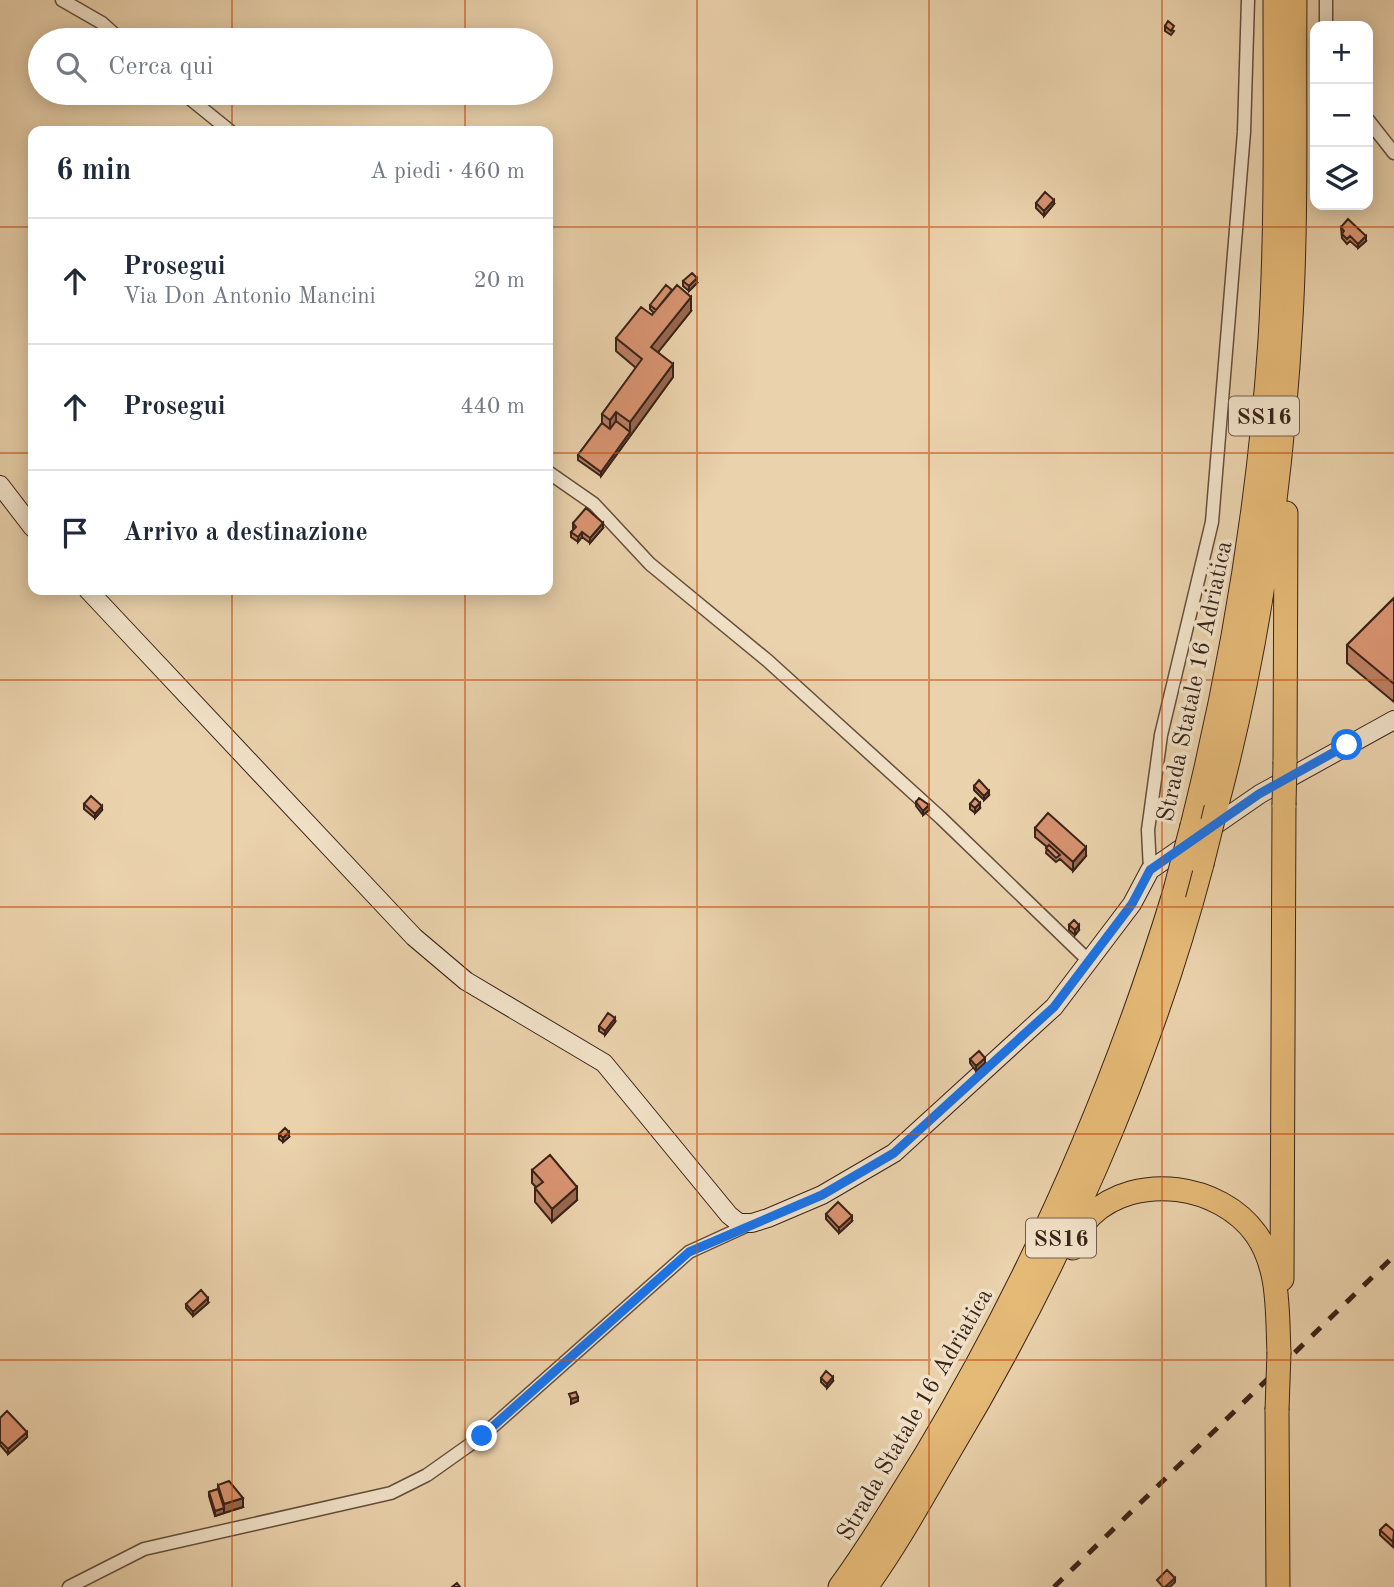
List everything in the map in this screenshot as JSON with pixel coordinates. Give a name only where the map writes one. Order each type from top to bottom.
[{"type":"highway","name":"Strada Statale 16 Adriatica","points":[[840,1587],[960,1398],[1014,1296],[1087,1137],[1152,964],[1174,894],[1235,634],[1261,450],[1273,257],[1275,0]]},
{"type":"highway","name":"Strada Statale 16 Adriatica","points":[[866,1587],[929,1487],[1020,1323],[1097,1161],[1147,1036],[1188,915],[1202,864],[1259,612],[1275,502],[1291,305],[1295,0]]},
{"type":"highway","points":[[1278,1587],[1278,1410],[1284,1136],[1284,804],[1294,764],[1284,404]]},
{"type":"highway","points":[[929,1487],[987,1414],[1089,1216],[1120,1196],[1157,1188],[1195,1191],[1232,1208],[1256,1234],[1270,1262],[1276,1290],[1279,1352]]},
{"type":"street","points":[[62,0],[108,28]]},
{"type":"street","points":[[1150,870],[1148,830],[1161,735],[1212,522],[1244,120],[1248,0]]},
{"type":"street","points":[[1326,0],[1326,21]]},
{"type":"street","points":[[198,105],[224,126]]},
{"type":"street","points":[[1373,126],[1394,153]]},
{"type":"street","points":[[553,475],[594,504],[650,564],[778,670],[941,817],[1090,962]]},
{"type":"street","points":[[0,485],[28,521]]},
{"type":"street","points":[[93,595],[414,937],[475,987],[581,1047],[604,1063],[729,1215],[739,1223],[752,1223]]},
{"type":"street","points":[[69,1587],[144,1549],[391,1493],[427,1475],[482,1436],[689,1252],[822,1195],[894,1153],[1016,1045],[1054,1007],[1132,904],[1150,870],[1294,764],[1394,720]]},
{"type":"building","points":[[1168,21],[1174,26],[1171,31],[1165,26]]},
{"type":"building","points":[[1045,192],[1054,200],[1044,211],[1036,203]]},
{"type":"building","points":[[1348,219],[1366,236],[1358,244],[1350,236],[1347,239],[1342,234],[1344,231],[1341,227]]},
{"type":"building","points":[[692,273],[697,278],[689,286],[683,281]]},
{"type":"building","points":[[666,285],[672,290],[656,310],[650,305]]},
{"type":"building","points":[[677,285],[691,297],[651,347],[673,364],[630,422],[616,412],[610,420],[602,414],[642,359],[616,338],[641,307],[652,315]]},
{"type":"building","points":[[616,421],[630,432],[601,472],[578,455],[602,423],[610,429]]},
{"type":"building","points":[[586,508],[603,523],[590,538],[582,532],[578,537],[571,532],[576,527],[573,523]]},
{"type":"building","points":[[1394,598],[1394,684],[1347,645]]},
{"type":"building","points":[[979,780],[989,791],[984,796],[974,786]]},
{"type":"building","points":[[91,796],[102,806],[95,814],[84,804]]},
{"type":"building","points":[[919,798],[929,805],[923,811],[916,802]]},
{"type":"building","points":[[975,798],[980,803],[975,808],[970,804]]},
{"type":"building","points":[[1048,813],[1086,847],[1073,862],[1035,828]]},
{"type":"building","points":[[1049,845],[1060,855],[1056,858],[1046,848]]},
{"type":"building","points":[[1074,920],[1079,925],[1075,930],[1069,925]]},
{"type":"building","points":[[608,1013],[615,1018],[605,1031],[599,1026]]},
{"type":"building","points":[[979,1051],[985,1058],[976,1066],[970,1059]]},
{"type":"building","points":[[285,1128],[289,1132],[283,1138],[279,1134]]},
{"type":"building","points":[[550,1155],[577,1187],[552,1209],[535,1188],[543,1182],[532,1170]]},
{"type":"building","points":[[838,1202],[852,1216],[839,1228],[826,1214]]},
{"type":"building","points":[[201,1290],[208,1298],[193,1312],[186,1304]]},
{"type":"building","points":[[826,1371],[833,1377],[827,1384],[821,1378]]},
{"type":"building","points":[[576,1392],[578,1397],[571,1399],[569,1394]]},
{"type":"building","points":[[7,1411],[27,1432],[8,1449],[0,1441],[0,1418]]},
{"type":"building","points":[[229,1481],[243,1498],[224,1504],[218,1485]]},
{"type":"building","points":[[218,1489],[224,1508],[215,1511],[209,1492]]},
{"type":"building","points":[[1386,1524],[1394,1531],[1393,1542],[1380,1530]]},
{"type":"building","points":[[1167,1570],[1175,1578],[1163,1587],[1157,1580]]},
{"type":"railway","points":[[1054,1587],[1394,1256]]},
{"type":"route","points":[[482,1436],[689,1252],[822,1195],[894,1153],[1016,1045],[1054,1007],[1132,904],[1150,870],[1259,794],[1347,745]]}]
